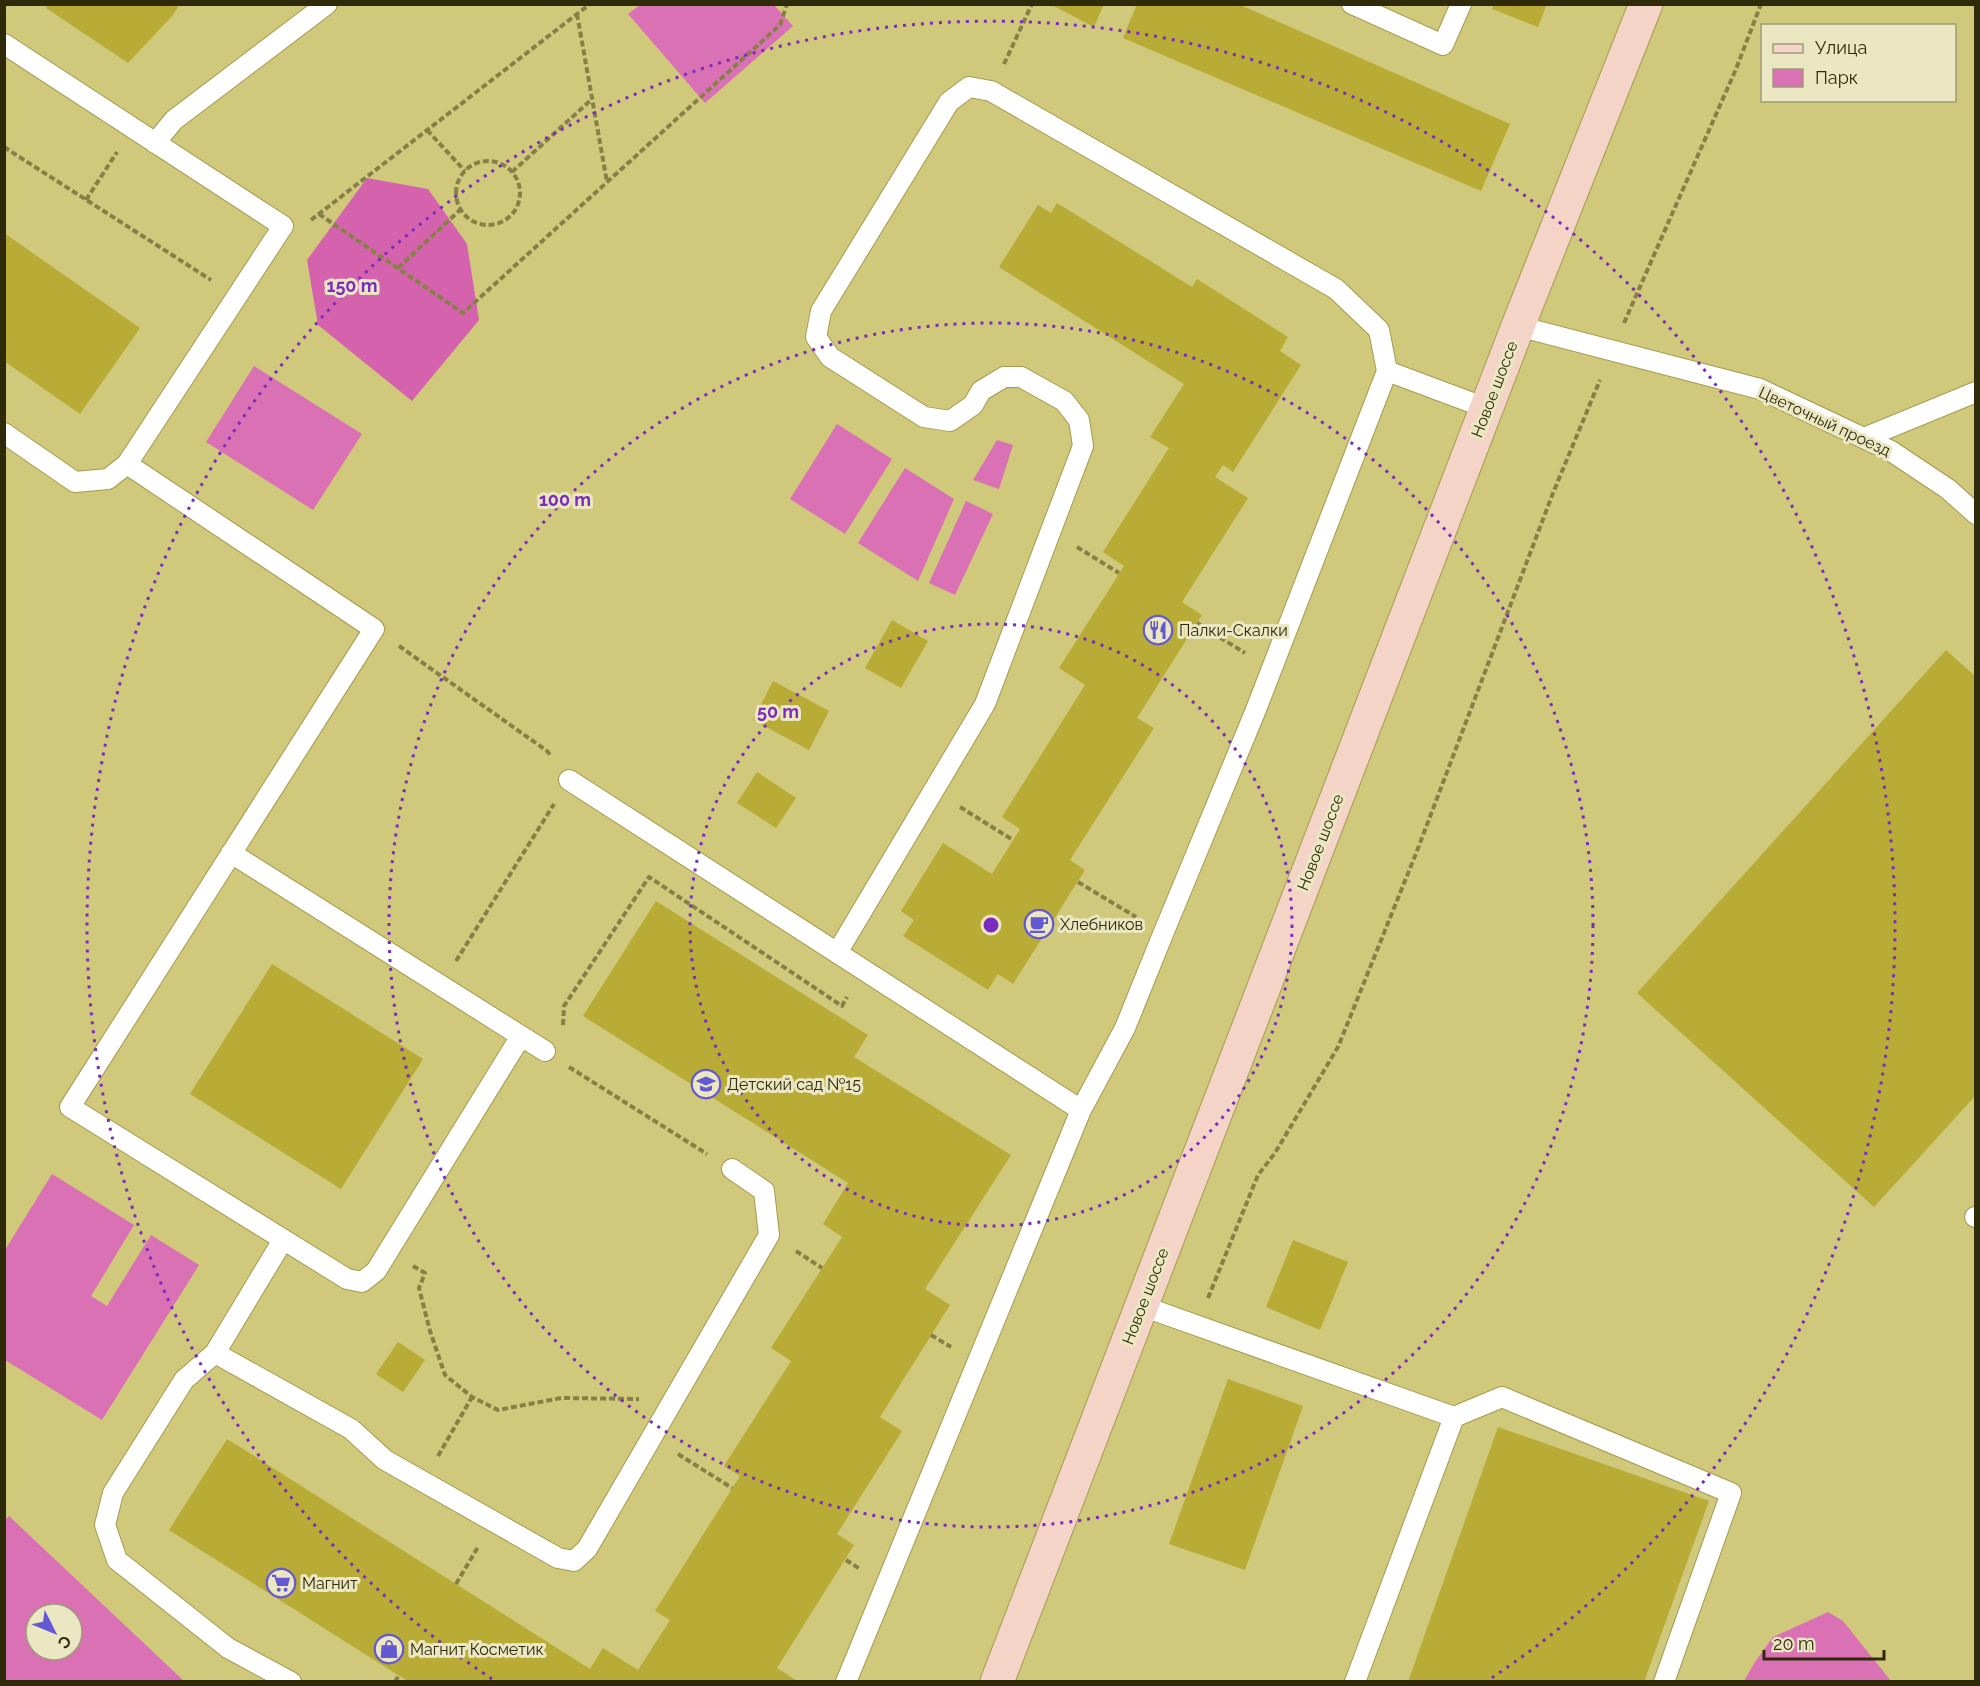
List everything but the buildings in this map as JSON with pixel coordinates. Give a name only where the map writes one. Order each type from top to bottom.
[{"type":"street","name":"Новое шоссе","points":[[996,1682],[1486,408],[1646,4]]},
{"type":"lane","points":[[155,143],[174,120],[327,4]]},
{"type":"lane","points":[[1352,4],[1443,45],[1461,4]]},
{"type":"lane","points":[[4,44],[283,226],[127,464],[108,478],[75,482],[4,433]]},
{"type":"lane","points":[[837,953],[985,704],[1083,446],[1079,420],[1064,401],[1022,377],[1004,377],[981,391],[973,405],[950,421],[924,417],[830,357],[816,337],[821,311],[949,102],[969,87],[991,92],[1336,289],[1379,330],[1387,371],[1272,669],[1125,1028],[1081,1110],[846,1682]]},
{"type":"lane","name":"Цветочный проезд","points":[[1518,326],[1760,389],[1891,451],[1948,489],[1976,514]]},
{"type":"lane","points":[[1387,371],[1486,408]]},
{"type":"lane","points":[[1864,438],[1976,392]]},
{"type":"lane","points":[[127,464],[374,629],[70,1107],[347,1279],[362,1282],[376,1271],[520,1036]]},
{"type":"lane","points":[[569,780],[1081,1110]]},
{"type":"lane","points":[[231,853],[553,1056]]},
{"type":"lane","points":[[215,1353],[351,1429],[385,1460],[558,1558],[574,1562],[587,1550],[770,1235],[764,1191],[732,1169]]},
{"type":"lane","points":[[283,1240],[215,1353],[184,1380],[113,1493],[105,1525],[117,1560],[228,1647],[291,1682]]},
{"type":"lane","points":[[1142,1306],[1454,1417],[1502,1397],[1731,1493],[1664,1682]]},
{"type":"lane","points":[[1355,1682],[1454,1417]]},
{"type":"path","points":[[590,4],[319,214],[463,314],[780,25],[787,4]]},
{"type":"path","points":[[991,92],[1032,4]]},
{"type":"path","points":[[1196,1325],[1258,1175],[1275,1153],[1338,1047],[1417,851],[1553,493],[1612,350],[1731,80],[1761,4]]},
{"type":"path","points":[[577,14],[607,183]]},
{"type":"path","points":[[512,172],[592,100]]},
{"type":"path","points":[[86,200],[133,129]]},
{"type":"path","points":[[427,130],[465,171]]},
{"type":"path","points":[[4,147],[237,297]]},
{"type":"path","points":[[484,162],[495,162],[512,172],[518,182],[519,203],[506,220],[496,224],[476,223],[460,210],[456,200],[456,190],[465,171],[484,162]]},
{"type":"path","points":[[398,268],[460,210]]},
{"type":"path","points":[[1051,531],[1119,573]]},
{"type":"path","points":[[1197,623],[1272,669]]},
{"type":"path","points":[[374,629],[547,751],[569,780],[441,986]]},
{"type":"path","points":[[934,790],[1013,840]]},
{"type":"path","points":[[732,1169],[553,1056],[564,1006],[649,877],[842,1006],[863,970]]},
{"type":"path","points":[[1078,882],[1163,934]]},
{"type":"path","points":[[388,1252],[425,1273],[419,1288],[445,1375],[472,1397],[498,1410],[561,1398],[637,1398],[668,1410]]},
{"type":"path","points":[[423,1481],[472,1397]]},
{"type":"path","points":[[652,1438],[732,1488]]},
{"type":"path","points":[[456,1584],[494,1521]]},
{"type":"path","points":[[395,1682],[399,1675]]},
{"type":"green space","points":[[640,5],[774,5],[793,26],[705,103],[628,14]]},
{"type":"green space","points":[[254,366],[362,434],[313,510],[206,442]]},
{"type":"green space","points":[[837,424],[892,459],[845,534],[790,499]]},
{"type":"green space","points":[[997,440],[1013,445],[999,489],[973,480]]},
{"type":"green space","points":[[905,468],[954,499],[918,581],[858,543]]},
{"type":"green space","points":[[966,501],[993,514],[955,595],[929,583]]},
{"type":"green space","points":[[52,1174],[134,1225],[91,1296],[107,1306],[151,1235],[199,1265],[102,1420],[5,1360],[5,1250]]},
{"type":"green space","points":[[9,1516],[184,1681],[5,1681],[4,1521]]},
{"type":"green space","points":[[1828,1612],[1843,1621],[1891,1681],[1744,1681],[1773,1637]]},
{"type":"shaded area","points":[[367,178],[428,189],[467,244],[479,320],[412,401],[318,325],[307,260]]},
{"type":"place","name":"Палки-Скалки","points":[[1158,630]]},
{"type":"place","name":"Хлебников","points":[[1039,924]]},
{"type":"place","name":"Детский сад №15","points":[[706,1084]]},
{"type":"place","name":"Магнит","points":[[281,1583]]},
{"type":"place","name":"Магнит Косметик","points":[[389,1649]]}]
